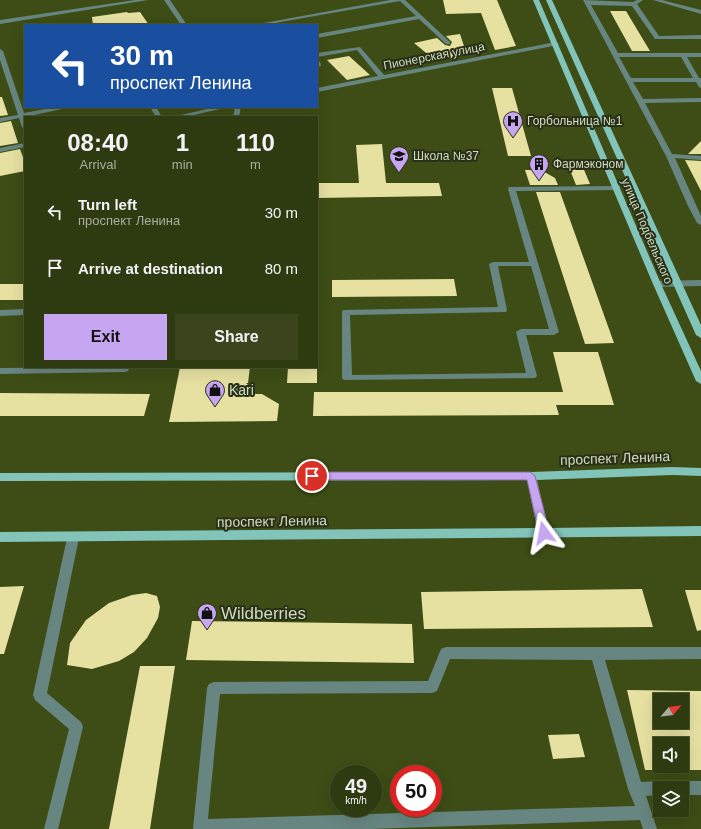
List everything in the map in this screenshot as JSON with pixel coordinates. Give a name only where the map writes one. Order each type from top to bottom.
[{"type":"main road","name":"улица Подбельского","points":[[536,0],[657,284],[701,381]]},
{"type":"main road","name":"улица Подбельского","points":[[549,0],[701,335]]},
{"type":"main road","points":[[540,9],[553,9]]},
{"type":"main road","name":"проспект Ленина","points":[[0,476],[530,476],[672,471],[701,472]]},
{"type":"main road","points":[[530,476],[544,533]]},
{"type":"main road","name":"проспект Ленина","points":[[0,537],[73,538],[701,531]]},
{"type":"street","points":[[0,22],[145,0]]},
{"type":"street","points":[[167,0],[183,24]]},
{"type":"street","points":[[268,24],[282,23],[401,0],[448,43]]},
{"type":"street","points":[[587,2],[634,4],[640,0]]},
{"type":"street","points":[[656,0],[701,12]]},
{"type":"street","points":[[587,2],[618,55],[629,80],[670,156],[701,223]]},
{"type":"street","points":[[634,4],[657,38],[701,37]]},
{"type":"street","points":[[318,36],[420,17]]},
{"type":"street","name":"Пионерская улица","points":[[318,90],[556,44]]},
{"type":"street","points":[[318,55],[358,48],[382,77]]},
{"type":"street","points":[[0,52],[24,124]]},
{"type":"street","points":[[618,55],[701,55]]},
{"type":"street","points":[[683,55],[700,82]]},
{"type":"street","points":[[629,80],[700,82]]},
{"type":"street","points":[[640,101],[701,100]]},
{"type":"street","points":[[0,120],[60,108]]},
{"type":"street","points":[[180,116],[221,108]]},
{"type":"street","points":[[0,150],[24,145]]},
{"type":"street","points":[[670,156],[701,158]]},
{"type":"street","points":[[534,264],[493,264],[503,310],[346,312],[347,378],[532,376],[522,332],[554,332],[512,189],[617,188]]},
{"type":"street","points":[[657,284],[701,283]]},
{"type":"street","points":[[0,313],[24,312]]},
{"type":"street","points":[[0,371],[125,368]]},
{"type":"street","points":[[51,829],[76,727],[40,695],[73,538]]},
{"type":"street","points":[[644,813],[200,828],[214,688],[432,687],[446,653],[701,653]]},
{"type":"street","points":[[597,654],[635,789],[650,829]]},
{"type":"street","points":[[635,789],[653,788]]},
{"type":"street","points":[[689,788],[701,788]]},
{"type":"building","points":[[443,0],[497,0],[516,46],[495,50],[481,13],[446,14]]},
{"type":"building","points":[[610,11],[626,11],[650,51],[632,51]]},
{"type":"building","points":[[127,12],[140,12],[148,24],[93,24],[92,17]]},
{"type":"building","points":[[460,34],[467,55],[436,61],[414,43],[437,38],[445,45],[450,46],[452,42],[446,36]]},
{"type":"building","points":[[349,56],[370,75],[347,80],[327,60]]},
{"type":"building","points":[[492,88],[512,88],[531,156],[508,156]]},
{"type":"building","points":[[0,97],[2,97],[8,115],[0,116]]},
{"type":"building","points":[[11,121],[18,143],[0,146],[0,123]]},
{"type":"building","points":[[701,141],[701,154],[688,154]]},
{"type":"building","points":[[382,144],[386,183],[439,183],[442,196],[318,198],[318,183],[359,183],[356,145]]},
{"type":"building","points":[[20,149],[24,160],[24,171],[0,176],[0,153]]},
{"type":"building","points":[[685,160],[701,161],[701,191]]},
{"type":"building","points":[[568,165],[582,165],[590,184],[576,185]]},
{"type":"building","name":"Фармэконом","points":[[525,170],[541,170],[555,178],[558,185],[530,185]]},
{"type":"building","points":[[536,192],[560,192],[614,343],[585,344]]},
{"type":"building","points":[[454,279],[457,296],[332,297],[332,280]]},
{"type":"building","points":[[0,284],[24,284],[24,300],[0,300]]},
{"type":"building","points":[[553,352],[598,352],[614,405],[556,405],[559,415],[313,416],[314,392],[563,392]]},
{"type":"building","points":[[180,368],[250,368],[248,383],[246,383],[248,385],[247,394],[262,394],[279,404],[277,421],[169,422]]},
{"type":"building","points":[[288,368],[317,368],[317,383],[287,383]]},
{"type":"building","points":[[0,393],[150,394],[144,416],[0,416]]},
{"type":"building","points":[[24,586],[4,654],[0,654],[0,587]]},
{"type":"building","points":[[642,589],[653,627],[424,629],[421,592]]},
{"type":"building","points":[[685,590],[701,590],[701,630],[697,631]]},
{"type":"building","points":[[146,593],[157,596],[160,607],[158,618],[147,638],[134,652],[119,661],[92,669],[67,665],[70,643],[86,620],[109,603],[132,595]]},
{"type":"building","points":[[192,621],[412,624],[414,663],[186,660]]},
{"type":"building","points":[[140,666],[175,666],[150,829],[109,829]]},
{"type":"building","points":[[627,690],[701,691],[701,770],[689,770],[689,737],[653,737],[653,770],[645,770]]},
{"type":"building","points":[[579,734],[585,757],[553,759],[548,735]]},
{"type":"place","name":"Горбольница №1","points":[[513,138]]},
{"type":"place","name":"Школа №37","points":[[399,173]]},
{"type":"place","name":"Фармэконом","points":[[539,181]]},
{"type":"place","name":"Kari","points":[[215,407]]},
{"type":"place","name":"Wildberries","points":[[207,630]]},
{"type":"route","points":[[312,476],[530,476],[544,533]]}]
